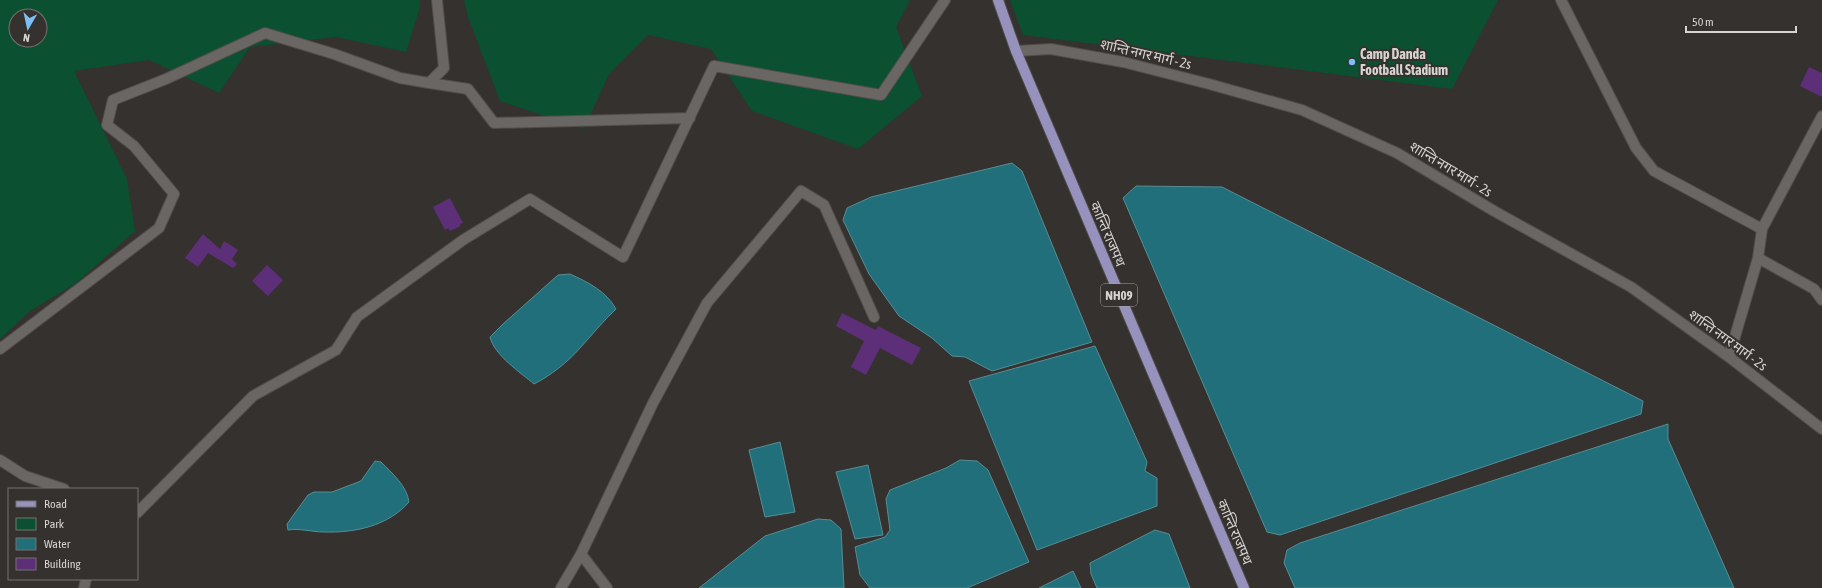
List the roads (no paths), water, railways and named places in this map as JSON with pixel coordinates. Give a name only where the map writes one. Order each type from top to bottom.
[{"type":"main road","name":"कान्ति राजपथ","points":[[998,0],[1016,51],[1244,588]]},
{"type":"street","points":[[429,83],[444,68],[437,0]]},
{"type":"street","points":[[138,512],[253,396],[336,350],[358,317],[462,240],[530,199],[623,257],[714,66],[881,95],[945,0]]},
{"type":"street","points":[[1561,0],[1636,148],[1654,171],[1762,229]]},
{"type":"street","points":[[0,349],[159,228],[174,194],[134,146],[107,125],[113,100],[166,79],[265,33],[334,54],[400,78],[468,89],[494,123],[690,118]]},
{"type":"street","name":"शान्ति नगर मार्ग - 2s","points":[[1016,51],[1052,49],[1123,62],[1302,110],[1397,153],[1494,211],[1631,287],[1729,356],[1822,429]]},
{"type":"street","points":[[1729,356],[1758,258],[1762,229],[1822,116]]},
{"type":"street","points":[[561,588],[581,554],[653,403],[707,303],[801,191],[824,205],[874,317]]},
{"type":"street","points":[[1758,258],[1818,290],[1822,300]]},
{"type":"street","points":[[0,460],[25,476],[61,488]]},
{"type":"street","points":[[581,554],[606,588]]},
{"type":"water","points":[[1012,163],[1022,171],[1092,342],[992,371],[965,357],[952,356],[932,338],[899,316],[869,274],[843,220],[847,208],[871,197]]},
{"type":"water","points":[[1136,186],[1222,187],[1643,401],[1641,414],[1280,535],[1267,532],[1123,198]]},
{"type":"water","points":[[570,274],[584,280],[608,297],[616,309],[570,358],[552,373],[534,384],[502,357],[490,337],[558,275]]},
{"type":"water","points":[[1095,346],[1147,462],[1145,471],[1157,478],[1157,506],[1037,550],[969,381]]},
{"type":"water","points":[[1668,424],[1668,439],[1734,588],[1295,588],[1284,563],[1287,550],[1300,543]]},
{"type":"water","points":[[780,442],[795,512],[765,517],[749,450]]},
{"type":"water","points":[[960,460],[977,461],[988,470],[1029,562],[967,588],[870,588],[860,575],[855,547],[885,537],[890,530],[886,499],[890,490],[946,468]]},
{"type":"water","points":[[375,461],[381,462],[390,471],[402,485],[408,496],[409,502],[401,510],[381,522],[359,529],[336,532],[320,532],[297,529],[288,530],[287,524],[308,495],[314,492],[332,492],[361,481]]},
{"type":"water","points":[[868,465],[883,535],[855,539],[836,472]]},
{"type":"water","points":[[818,519],[831,520],[841,529],[844,588],[699,588],[765,536]]},
{"type":"water","points":[[1155,530],[1169,534],[1190,588],[1097,588],[1091,574],[1090,563]]},
{"type":"water","points":[[1073,571],[1081,588],[1039,588]]},
{"type":"place","name":"Camp Danda Football Stadium","points":[[1352,62]]}]
